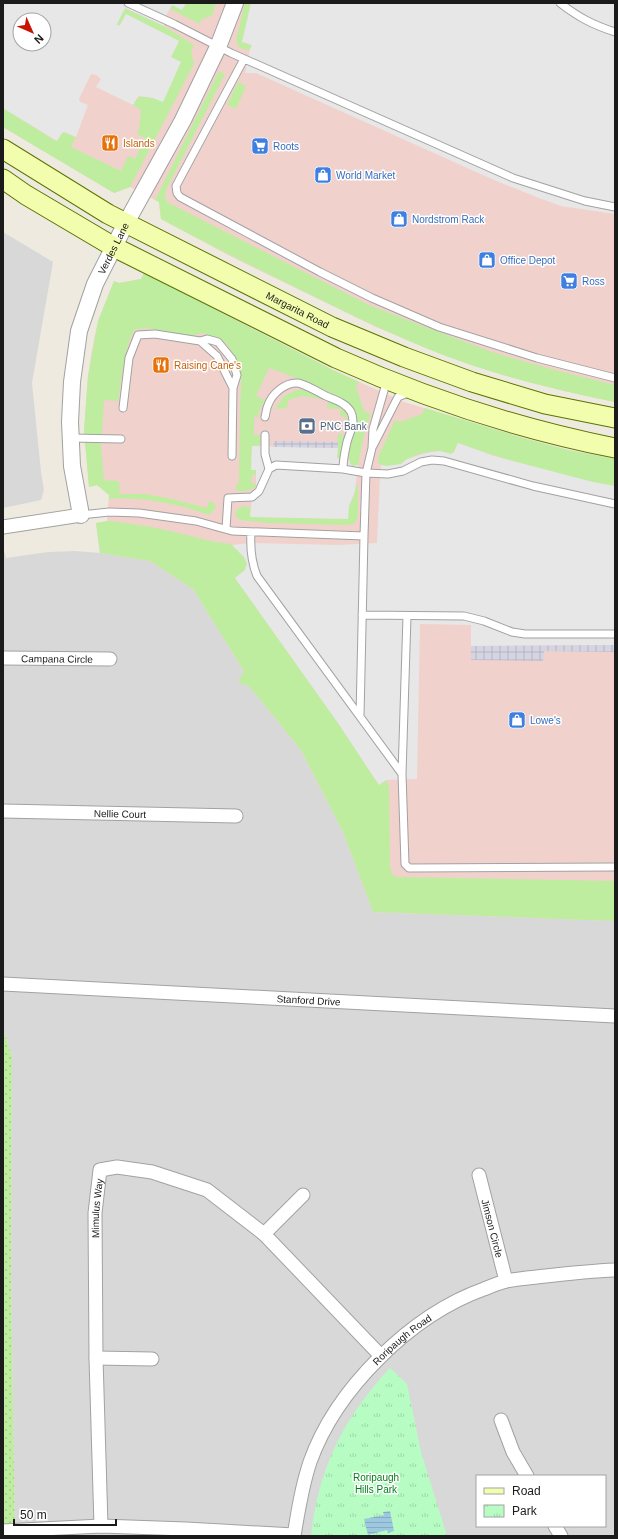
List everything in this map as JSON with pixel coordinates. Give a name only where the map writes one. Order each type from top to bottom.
[{"type":"main road","name":"Margarita Road","points":[[3,149],[108,214],[332,327],[404,357],[472,382],[545,404],[615,418]]},
{"type":"main road","points":[[3,179],[26,195],[114,247],[336,358],[417,392],[495,418],[615,448]]},
{"type":"main road","points":[[387,380],[396,370],[402,369],[489,400],[545,404]]},
{"type":"street","name":"Verdes Lane","points":[[81,515],[72,466],[71,438],[72,382],[79,331],[95,284],[126,223],[183,120],[218,48],[234,3]]},
{"type":"street","points":[[3,527],[81,515]]},
{"type":"street","name":"Campana Circle","points":[[3,658],[110,659]]},
{"type":"street","name":"Nellie Court","points":[[3,810],[236,816]]},
{"type":"street","name":"Stanford Drive","points":[[3,984],[615,1016]]},
{"type":"street","name":"Mimulus Way","points":[[101,1526],[96,1358],[95,1212],[100,1170],[117,1167],[152,1172],[207,1190],[264,1234],[381,1356]]},
{"type":"street","name":"Jimson Circle","points":[[479,1175],[506,1281]]},
{"type":"street","points":[[264,1234],[303,1195]]},
{"type":"street","name":"Roripaugh Road","points":[[294,1536],[300,1500],[311,1461],[323,1434],[333,1416],[357,1383],[381,1356],[403,1336],[436,1312],[470,1294],[506,1281],[583,1271],[615,1270]]},
{"type":"street","points":[[96,1358],[152,1359]]},
{"type":"street","points":[[500,1420],[513,1452],[526,1475]]},
{"type":"street","points":[[3,1531],[101,1526],[186,1529],[294,1536]]},
{"type":"street","points":[[556,1527],[561,1536]]},
{"type":"lane","points":[[128,3],[174,24],[218,48],[513,178],[578,199],[615,207]]},
{"type":"lane","points":[[560,3],[575,15],[592,24],[615,32]]},
{"type":"lane","points":[[244,59],[176,186],[177,193],[180,197],[320,272],[372,298],[439,327],[537,358],[615,378]]},
{"type":"lane","points":[[123,408],[129,358],[138,336],[155,334],[200,341],[207,339],[218,342],[232,359],[237,375],[233,388],[232,456]]},
{"type":"lane","points":[[200,341],[218,356],[233,388]]},
{"type":"lane","points":[[360,716],[366,473],[372,448],[373,429],[387,380]]},
{"type":"lane","points":[[265,418],[267,406],[274,395],[282,387],[289,384],[299,383],[344,404],[351,412],[353,427],[343,459],[343,469]]},
{"type":"lane","points":[[372,448],[398,397],[406,393],[417,392]]},
{"type":"lane","points":[[264,435],[265,454],[269,470]]},
{"type":"lane","points":[[71,438],[120,439]]},
{"type":"lane","points":[[226,529],[228,498],[252,498],[259,491],[269,470],[276,466],[343,469],[366,473],[388,474],[403,472],[421,462],[432,460],[444,461],[533,486],[615,504]]},
{"type":"lane","points":[[81,515],[109,512],[139,513],[196,521],[226,529],[251,532],[364,536]]},
{"type":"lane","points":[[251,532],[250,551],[252,564],[257,576],[402,774]]},
{"type":"lane","points":[[362,615],[464,616],[484,621],[512,632],[525,634],[615,634]]},
{"type":"lane","points":[[407,616],[402,774],[404,864],[408,868],[615,867]]},
{"type":"shaded area","points":[[3,3],[615,3],[615,402],[564,391],[503,375],[444,355],[376,327],[230,256],[161,219],[159,202],[130,187],[114,193],[3,127]]},
{"type":"shaded area","points":[[3,3],[186,3],[182,10],[172,5],[164,19],[164,26],[125,8],[117,24],[118,26],[120,25],[126,14],[179,41],[171,57],[181,62],[163,102],[153,98],[139,96],[133,105],[96,87],[101,79],[96,75],[91,74],[79,99],[80,102],[88,105],[76,137],[64,132],[57,141],[3,108]]},
{"type":"shaded area","points":[[251,3],[615,3],[615,214],[561,206],[539,198],[494,180],[256,73],[245,73],[252,46],[242,42]]},
{"type":"shaded area","points":[[3,232],[53,262],[32,383],[44,490],[41,500],[3,508]]},
{"type":"shaded area","points":[[144,273],[335,371],[404,402],[523,438],[568,450],[615,459],[615,921],[373,912],[343,832],[301,750],[249,686],[238,683],[244,671],[193,589],[150,561],[100,553],[96,523],[107,521],[109,495],[97,485],[89,487],[84,431],[88,376],[92,350],[98,321],[114,281],[119,283],[141,279]]},
{"type":"shaded area","points":[[274,441],[338,442],[338,448],[273,447]]},
{"type":"shaded area","points":[[458,443],[494,456],[593,482],[615,486],[615,645],[471,646],[471,625],[420,624],[417,779],[386,780],[379,785],[338,723],[235,578],[245,570],[247,564],[244,557],[232,545],[250,543],[338,545],[377,543],[381,465],[387,466],[401,464],[407,459],[426,453],[439,451],[451,454],[454,452]]},
{"type":"shaded area","points":[[252,446],[338,448],[337,458],[349,460],[350,464],[353,466],[358,465],[355,491],[349,506],[348,519],[250,517],[252,497],[256,487],[256,470],[251,470]]},
{"type":"shaded area","points":[[3,547],[6,558],[48,552],[75,551],[100,553],[150,561],[193,589],[244,671],[249,686],[301,750],[343,832],[373,912],[615,921],[615,1536],[15,1536],[11,1277],[12,1057],[3,1029]]},
{"type":"shaded area","points":[[615,645],[615,652],[544,651],[543,661],[471,660],[471,646]]},
{"type":"green space","points":[[186,3],[216,3],[212,16],[201,19],[200,24],[170,9],[172,5],[182,9]]},
{"type":"green space","points":[[245,3],[251,3],[242,42],[252,46],[250,49],[245,50],[239,47],[236,40]]},
{"type":"green space","points":[[124,8],[164,26],[194,45],[191,51],[194,64],[130,187],[114,193],[3,127],[3,108],[56,141],[64,132],[76,137],[71,147],[121,171],[128,156],[135,159],[145,138],[137,134],[141,110],[133,105],[139,98],[153,98],[179,41],[126,14],[118,26],[117,24]]},
{"type":"green space","points":[[219,71],[225,74],[167,188],[165,196],[167,202],[369,305],[495,353],[615,385],[615,402],[528,382],[485,370],[443,355],[345,312],[161,219],[159,202],[155,200]]},
{"type":"green space","points":[[238,82],[246,86],[236,109],[227,105]]},
{"type":"green space","points":[[144,273],[359,382],[356,387],[364,411],[371,414],[364,435],[358,465],[353,466],[350,464],[349,458],[350,447],[356,425],[356,416],[352,407],[347,402],[326,391],[269,368],[256,396],[265,400],[259,411],[258,417],[254,417],[254,435],[260,435],[260,446],[252,446],[251,470],[256,470],[256,475],[252,475],[251,483],[256,484],[256,487],[244,491],[236,490],[236,485],[239,483],[241,373],[236,358],[226,343],[203,333],[190,336],[146,328],[134,330],[130,338],[125,356],[118,401],[104,400],[101,447],[104,481],[113,480],[119,482],[119,494],[145,494],[207,508],[209,501],[214,503],[216,508],[210,514],[206,514],[182,507],[146,500],[109,499],[109,495],[97,485],[89,487],[84,431],[88,376],[98,321],[114,281],[119,283],[141,279]]},
{"type":"green space","points":[[297,390],[308,390],[342,406],[348,419],[348,425],[340,458],[337,458],[338,434],[345,435],[347,423],[345,417],[340,416],[341,409],[327,408],[328,400],[303,396],[288,400],[287,408],[275,409],[284,396]]},
{"type":"green space","points":[[425,408],[523,438],[568,450],[615,459],[615,486],[536,468],[458,443],[454,452],[451,454],[433,451],[416,455],[402,463],[387,467],[378,462],[378,457],[395,420],[400,422],[422,414]]},
{"type":"green space","points":[[356,484],[358,486],[358,517],[354,524],[268,523],[240,520],[235,515],[237,509],[244,506],[251,508],[250,517],[347,519],[349,506],[354,496]]},
{"type":"green space","points":[[108,521],[147,526],[213,542],[227,543],[237,548],[245,558],[247,564],[245,570],[235,578],[338,723],[379,785],[386,780],[389,787],[390,866],[392,874],[396,877],[615,881],[615,921],[373,912],[343,832],[301,750],[249,686],[238,683],[244,671],[193,589],[150,561],[100,553],[96,523]]},
{"type":"green space","points":[[3,1029],[12,1057],[11,1277],[15,1536],[3,1536]]},
{"type":"green space","name":"Roripaugh Hills Park","points":[[390,1368],[407,1384],[421,1452],[447,1536],[311,1536],[320,1488],[336,1445],[346,1425],[359,1406]]},
{"type":"water","points":[[390,1511],[394,1531],[388,1533],[387,1530],[368,1535],[364,1519],[384,1515],[383,1512]]},
{"type":"place","name":"Islands","points":[[110,143]]},
{"type":"place","name":"Roots","points":[[260,146]]},
{"type":"place","name":"World Market","points":[[323,175]]},
{"type":"place","name":"Nordstrom Rack","points":[[399,219]]},
{"type":"place","name":"Office Depot","points":[[487,260]]},
{"type":"place","name":"Ross","points":[[569,281]]},
{"type":"place","name":"Raising Cane's","points":[[161,365]]},
{"type":"place","name":"PNC Bank","points":[[307,426]]},
{"type":"place","name":"Lowe's","points":[[517,720]]}]
